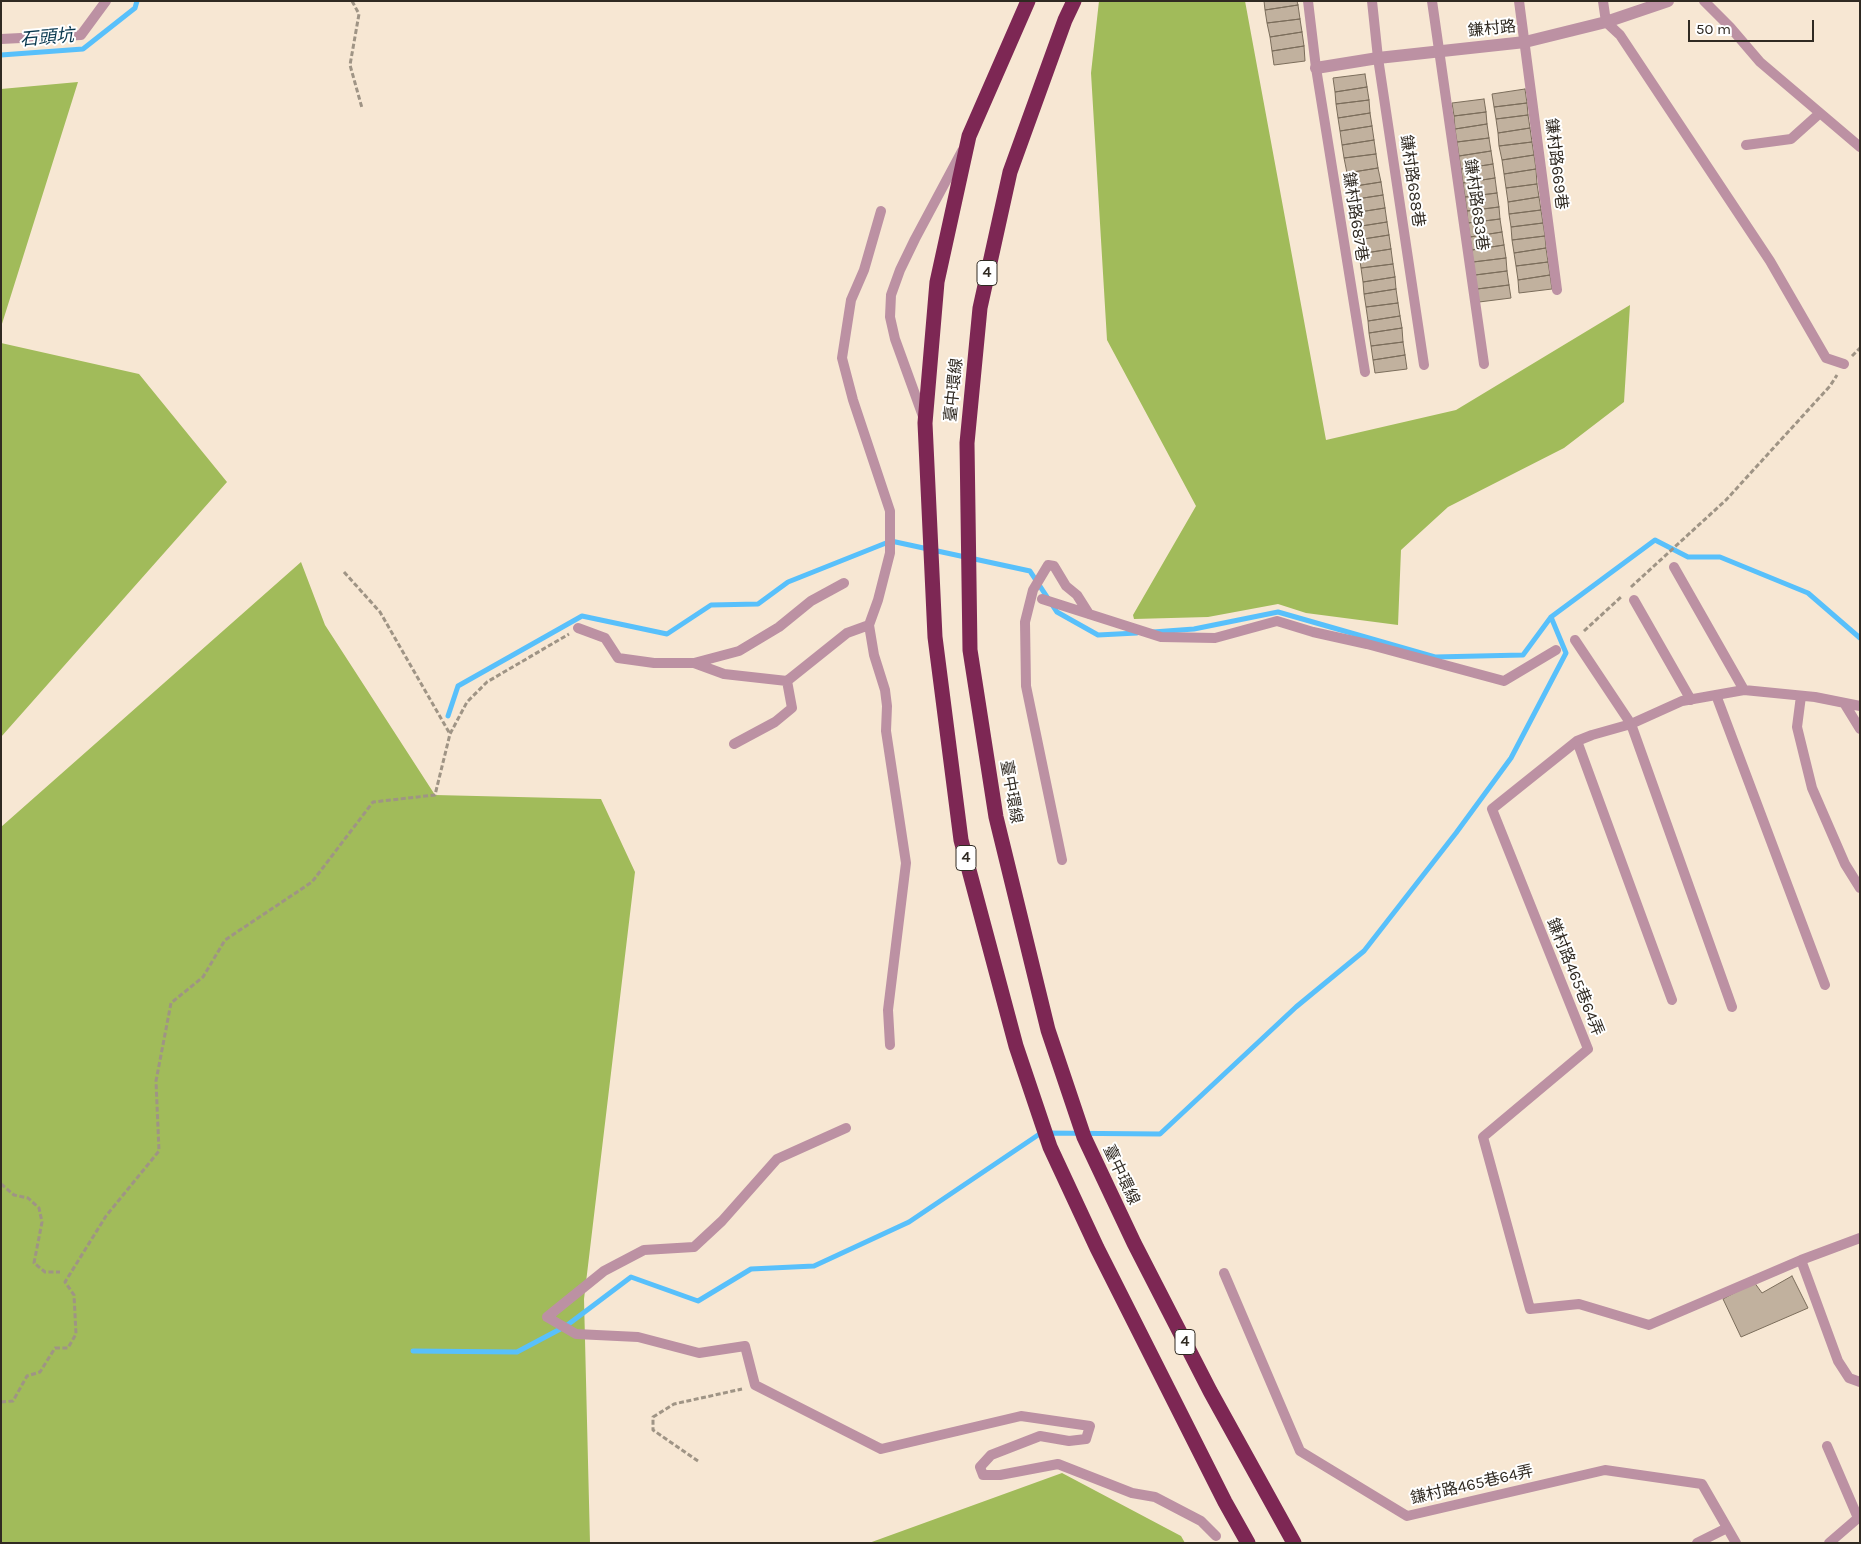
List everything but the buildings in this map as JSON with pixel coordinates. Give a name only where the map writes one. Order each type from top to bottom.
[{"type":"highway","name":"臺中環線","points":[[1028,1],[969,136],[937,282],[925,423],[935,638],[961,840],[1016,1046],[1049,1141],[1097,1248],[1248,1543]]},
{"type":"highway","name":"臺中環線","points":[[1074,1],[1065,20],[1010,172],[980,308],[966,443],[970,650],[996,817],[1048,1030],[1082,1131],[1134,1244],[1197,1365],[1294,1543]]},
{"type":"street","name":"鎌村路","points":[[1316,68],[1378,58],[1525,42],[1606,22],[1668,1]]},
{"type":"lane","points":[[1,39],[81,35],[106,1]]},
{"type":"lane","name":"鎌村路687巷","points":[[1308,1],[1316,68],[1365,372]]},
{"type":"lane","name":"鎌村路688巷","points":[[1372,1],[1378,58],[1424,365]]},
{"type":"lane","name":"鎌村路683巷","points":[[1432,1],[1484,364]]},
{"type":"lane","name":"鎌村路669巷","points":[[1519,1],[1557,290]]},
{"type":"lane","points":[[1603,1],[1606,22],[1620,35],[1770,261],[1826,358],[1844,364]]},
{"type":"lane","points":[[1704,1],[1730,27],[1760,62],[1860,147]]},
{"type":"lane","points":[[1746,145],[1791,139],[1820,113]]},
{"type":"lane","points":[[925,423],[895,339],[890,317],[891,295],[900,270],[915,239],[969,136]]},
{"type":"lane","points":[[881,211],[864,270],[851,300],[842,358],[853,400],[890,511],[890,553],[878,600],[869,625],[874,655],[885,690],[887,706],[886,731],[906,863],[888,1010],[890,1045]]},
{"type":"lane","points":[[1062,860],[1026,686],[1025,622],[1034,590],[1048,565],[1054,566],[1066,586],[1077,595],[1089,614]]},
{"type":"lane","points":[[1674,567],[1744,690]]},
{"type":"lane","points":[[578,628],[605,638],[618,658],[654,663],[694,663],[739,651],[779,627],[811,601],[844,583]]},
{"type":"lane","points":[[1042,599],[1161,637],[1215,638],[1277,620],[1313,632],[1367,644],[1504,681],[1556,650]]},
{"type":"lane","points":[[1634,600],[1691,700]]},
{"type":"lane","points":[[694,663],[724,674],[787,681],[847,634],[869,625]]},
{"type":"lane","points":[[1574,640],[1631,724],[1732,1007]]},
{"type":"lane","points":[[734,744],[775,722],[792,708],[787,681]]},
{"type":"lane","name":"鎌村路465巷64弄","points":[[1860,706],[1801,696],[1744,690],[1682,701],[1631,724],[1577,741],[1492,810],[1588,1049],[1483,1137],[1530,1309],[1579,1304],[1649,1325],[1801,1260],[1860,1238]]},
{"type":"lane","points":[[1716,695],[1825,985]]},
{"type":"lane","points":[[1801,696],[1797,727],[1812,788],[1845,864],[1860,888]]},
{"type":"lane","points":[[1844,703],[1860,729]]},
{"type":"lane","points":[[1577,741],[1672,1000]]},
{"type":"lane","points":[[846,1128],[777,1159],[722,1221],[694,1246],[644,1250],[604,1271],[547,1317],[576,1334],[638,1337],[699,1353],[745,1346],[755,1385],[881,1449],[1021,1416],[1090,1426],[1086,1439],[1069,1441],[1040,1436],[991,1455],[980,1467],[983,1475],[1000,1475],[1058,1464],[1132,1493],[1155,1497],[1201,1521],[1216,1536]]},
{"type":"lane","points":[[1801,1260],[1838,1361],[1849,1378],[1860,1382]]},
{"type":"lane","name":"鎌村路465巷64弄","points":[[1224,1273],[1300,1451],[1407,1516],[1604,1470],[1702,1484],[1736,1543]]},
{"type":"lane","points":[[1827,1446],[1859,1518],[1829,1543]]},
{"type":"lane","points":[[1697,1543],[1727,1528]]},
{"type":"path","points":[[352,1],[359,14],[350,65],[362,108]]},
{"type":"path","points":[[1574,640],[1726,500],[1830,386],[1844,364],[1860,348]]},
{"type":"path","points":[[344,572],[380,612],[450,734]]},
{"type":"path","points":[[1,1402],[13,1401],[27,1376],[40,1372],[55,1348],[68,1348],[76,1334],[74,1295],[66,1282],[106,1216],[159,1151],[156,1080],[171,1003],[203,977],[225,940],[312,882],[374,802],[435,795],[450,734],[467,702],[487,682],[578,628]]},
{"type":"path","points":[[1,1184],[14,1195],[28,1198],[38,1208],[42,1222],[34,1263],[45,1272],[60,1272]]},
{"type":"path","points":[[698,1461],[653,1430],[653,1417],[674,1404],[755,1385]]},
{"type":"green space","points":[[1099,1],[1245,1],[1326,440],[1456,410],[1630,305],[1624,402],[1564,448],[1448,507],[1401,550],[1398,625],[1306,613],[1278,604],[1208,617],[1134,619],[1133,615],[1196,506],[1107,340],[1091,73]]},
{"type":"green space","points":[[78,82],[1,327],[1,89]]},
{"type":"green space","points":[[1,343],[139,374],[227,482],[1,737]]},
{"type":"green space","points":[[301,562],[325,625],[435,795],[601,799],[635,872],[584,1299],[590,1543],[1,1543],[1,827]]},
{"type":"green space","points":[[1062,1473],[1181,1536],[1185,1543],[869,1543]]},
{"type":"waterway","name":"石頭坑","points":[[1,55],[83,49],[135,8],[137,1]]},
{"type":"waterway","points":[[1153,632],[1194,629],[1278,612],[1435,657],[1523,655],[1551,617],[1655,540],[1688,557],[1720,557],[1808,593],[1860,638]]},
{"type":"waterway","points":[[448,716],[458,686],[582,616],[667,634],[711,605],[758,604],[788,582],[891,541],[1030,571],[1057,612],[1098,635],[1137,633]]},
{"type":"waterway","points":[[413,1351],[517,1352],[566,1326],[631,1277],[698,1301],[751,1269],[814,1266],[909,1222],[1041,1133],[1160,1134],[1296,1007],[1364,951],[1456,833],[1511,758],[1566,653],[1551,617]]}]
